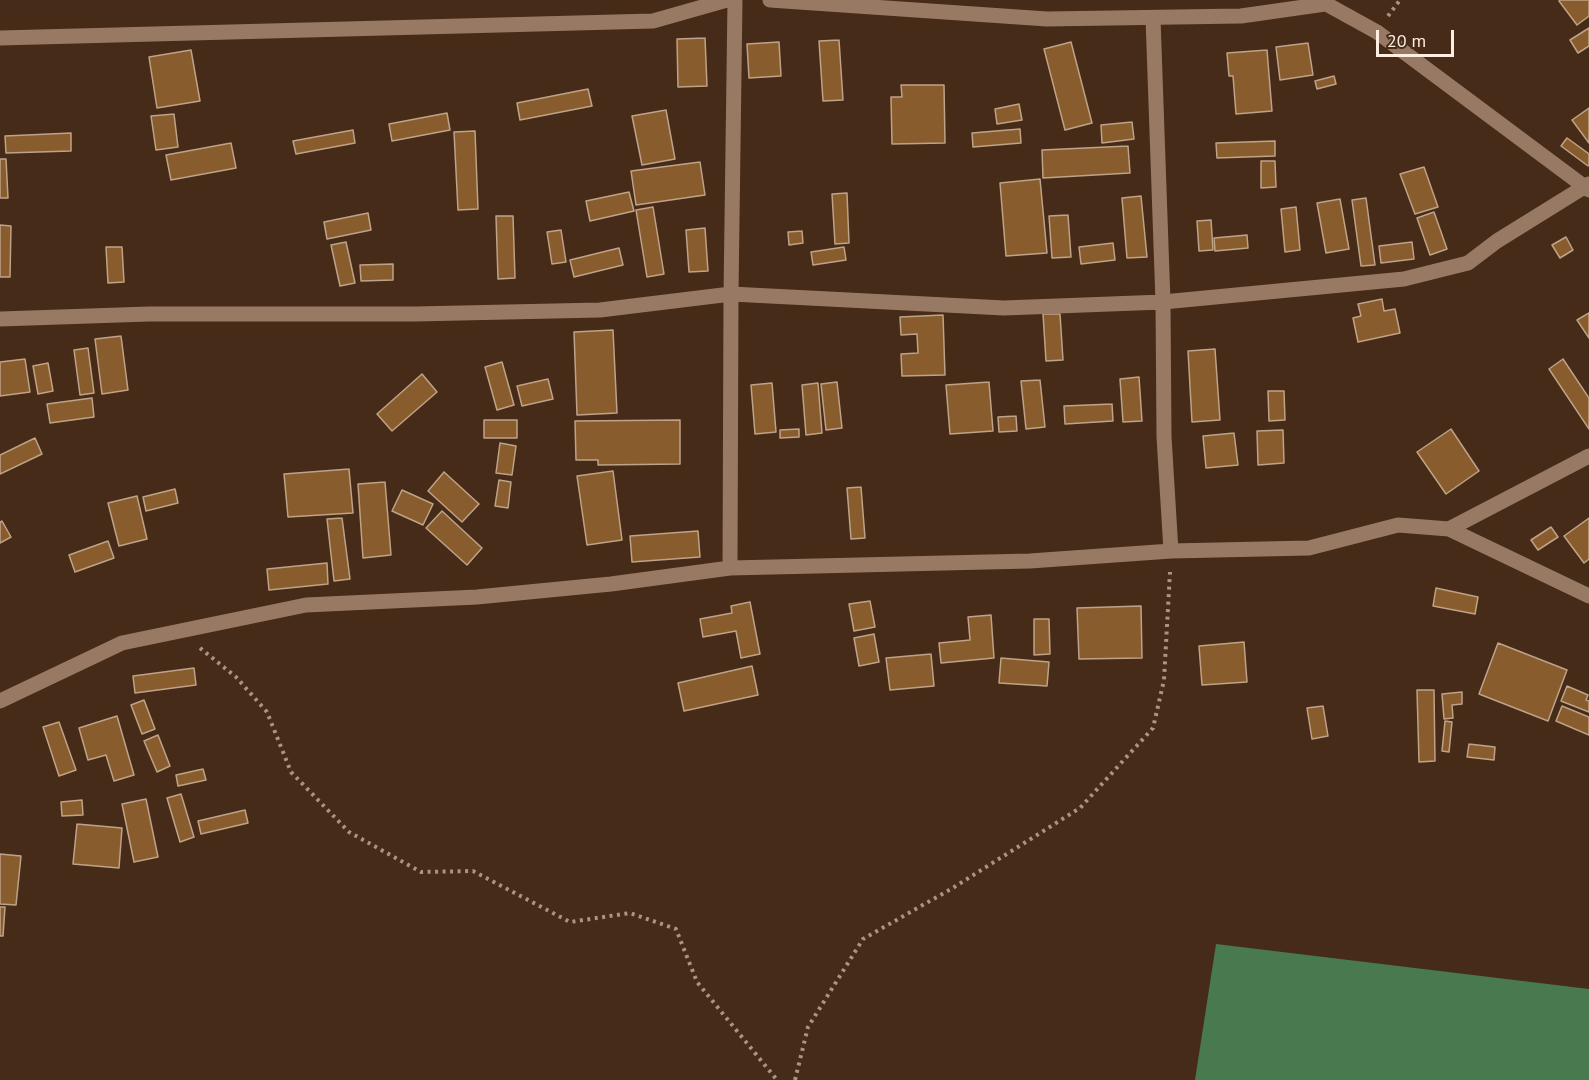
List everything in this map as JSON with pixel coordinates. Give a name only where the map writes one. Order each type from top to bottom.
[{"type":"street","points":[[0,38],[653,21],[727,0]]},
{"type":"street","points":[[730,568],[735,0]]},
{"type":"street","points":[[0,320],[149,314],[415,314],[600,310],[731,294],[1004,308],[1163,302],[1404,279],[1468,263],[1497,241],[1588,187],[1377,32],[1322,2],[1241,16],[1047,19],[770,0]]},
{"type":"street","points":[[1153,18],[1163,302],[1164,437],[1171,551]]},
{"type":"street","points":[[1449,529],[1589,456]]},
{"type":"street","points":[[0,701],[122,643],[306,605],[477,597],[611,584],[730,568],[1030,561],[1171,551],[1309,548],[1398,525],[1449,529],[1589,596]]},
{"type":"path","points":[[795,1080],[808,1027],[863,939],[951,889],[1080,808],[1153,728],[1164,680],[1171,551]]},
{"type":"path","points":[[179,630],[236,677],[267,712],[291,771],[349,832],[420,872],[472,871],[570,922],[630,913],[676,928],[697,982],[777,1080]]},
{"type":"green space","points":[[1216,944],[1589,989],[1589,1080],[1195,1080]]},
{"type":"building","points":[[1560,0],[1589,0],[1589,16],[1577,25]]},
{"type":"building","points":[[1589,28],[1589,46],[1578,53],[1570,40]]},
{"type":"building","points":[[705,38],[707,86],[678,87],[677,39]]},
{"type":"building","points":[[839,40],[843,100],[823,101],[819,41]]},
{"type":"building","points":[[779,42],[781,76],[749,78],[747,44]]},
{"type":"building","points":[[1071,42],[1092,123],[1065,130],[1044,49]]},
{"type":"building","points":[[1308,43],[1313,75],[1280,80],[1276,47]]},
{"type":"building","points":[[191,50],[200,101],[157,108],[149,57]]},
{"type":"building","points":[[1267,50],[1272,111],[1236,114],[1233,76],[1229,76],[1227,53]]},
{"type":"building","points":[[1334,76],[1336,84],[1317,89],[1315,81]]},
{"type":"building","points":[[901,85],[944,85],[945,143],[892,144],[891,97],[902,97]]},
{"type":"building","points":[[588,89],[592,106],[520,120],[517,103]]},
{"type":"building","points":[[1019,104],[1022,120],[997,124],[995,109]]},
{"type":"building","points":[[1589,108],[1589,143],[1572,120]]},
{"type":"building","points":[[666,110],[675,159],[642,165],[632,116]]},
{"type":"building","points":[[447,113],[450,130],[392,141],[389,124]]},
{"type":"building","points":[[174,114],[178,147],[156,150],[151,116]]},
{"type":"building","points":[[1132,122],[1134,139],[1102,143],[1101,125]]},
{"type":"building","points":[[1020,129],[1021,143],[973,147],[972,133]]},
{"type":"building","points":[[353,130],[355,143],[296,154],[293,141]]},
{"type":"building","points":[[475,131],[478,209],[458,210],[454,132]]},
{"type":"building","points":[[71,133],[71,151],[6,153],[5,136]]},
{"type":"building","points":[[1567,138],[1589,154],[1588,166],[1561,146]]},
{"type":"building","points":[[1275,141],[1275,156],[1217,158],[1216,143]]},
{"type":"building","points":[[231,143],[236,168],[171,180],[166,155]]},
{"type":"building","points":[[1128,146],[1130,173],[1043,178],[1042,150]]},
{"type":"building","points":[[0,159],[6,159],[8,198],[0,198]]},
{"type":"building","points":[[1261,161],[1275,161],[1276,187],[1261,188]]},
{"type":"building","points":[[700,162],[705,195],[636,205],[631,171]]},
{"type":"building","points":[[1424,167],[1438,207],[1415,214],[1400,174]]},
{"type":"building","points":[[1040,179],[1047,253],[1006,256],[1000,183]]},
{"type":"building","points":[[629,192],[634,211],[590,221],[586,201]]},
{"type":"building","points":[[847,193],[849,243],[835,244],[832,194]]},
{"type":"building","points":[[1141,196],[1147,257],[1127,258],[1122,198]]},
{"type":"building","points":[[1366,198],[1375,265],[1361,266],[1352,200]]},
{"type":"building","points":[[1340,199],[1349,249],[1326,253],[1317,203]]},
{"type":"building","points":[[653,207],[664,274],[647,277],[636,210]]},
{"type":"building","points":[[1296,207],[1300,250],[1285,252],[1281,209]]},
{"type":"building","points":[[1434,212],[1447,249],[1430,255],[1417,218]]},
{"type":"building","points":[[368,213],[371,230],[327,239],[324,222]]},
{"type":"building","points":[[1068,215],[1071,257],[1052,258],[1049,216]]},
{"type":"building","points":[[496,216],[513,216],[515,278],[498,279]]},
{"type":"building","points":[[1211,220],[1213,250],[1199,251],[1197,221]]},
{"type":"building","points":[[0,225],[11,226],[10,277],[0,277]]},
{"type":"building","points":[[705,228],[708,271],[689,272],[686,230]]},
{"type":"building","points":[[561,230],[566,262],[552,264],[547,232]]},
{"type":"building","points":[[802,231],[803,243],[789,245],[788,232]]},
{"type":"building","points":[[1247,235],[1248,248],[1215,251],[1214,238]]},
{"type":"building","points":[[1566,237],[1573,250],[1560,258],[1552,245]]},
{"type":"building","points":[[346,242],[355,283],[340,286],[331,245]]},
{"type":"building","points":[[1412,242],[1414,259],[1381,263],[1379,246]]},
{"type":"building","points":[[1113,243],[1115,260],[1081,264],[1079,247]]},
{"type":"building","points":[[106,247],[122,247],[124,282],[108,283]]},
{"type":"building","points":[[844,247],[846,260],[813,265],[811,252]]},
{"type":"building","points":[[619,248],[623,265],[574,277],[570,260]]},
{"type":"building","points":[[393,264],[393,280],[361,281],[360,265]]},
{"type":"building","points":[[1382,299],[1384,311],[1395,309],[1400,333],[1358,342],[1353,318],[1361,316],[1358,304]]},
{"type":"building","points":[[1589,313],[1589,338],[1577,320]]},
{"type":"building","points":[[1043,314],[1060,314],[1063,360],[1046,361]]},
{"type":"building","points":[[943,315],[945,375],[902,376],[901,354],[918,353],[917,334],[901,335],[900,317]]},
{"type":"building","points":[[613,330],[617,413],[577,415],[574,332]]},
{"type":"building","points":[[121,336],[128,390],[102,394],[95,339]]},
{"type":"building","points":[[88,348],[94,393],[80,395],[74,350]]},
{"type":"building","points":[[1215,349],[1220,420],[1192,422],[1188,351]]},
{"type":"building","points":[[25,359],[30,392],[0,396],[0,362]]},
{"type":"building","points":[[1563,359],[1589,398],[1589,429],[1549,369]]},
{"type":"building","points":[[502,362],[514,405],[497,410],[485,367]]},
{"type":"building","points":[[48,363],[53,391],[38,394],[33,366]]},
{"type":"building","points":[[422,374],[437,392],[392,431],[377,414]]},
{"type":"building","points":[[1139,377],[1142,421],[1123,422],[1120,379]]},
{"type":"building","points":[[548,379],[553,399],[522,406],[517,386]]},
{"type":"building","points":[[1040,380],[1045,427],[1026,429],[1021,381]]},
{"type":"building","points":[[837,382],[842,428],[826,430],[821,384]]},
{"type":"building","points":[[989,382],[993,431],[950,434],[946,385]]},
{"type":"building","points":[[772,383],[776,432],[755,434],[751,385]]},
{"type":"building","points":[[818,383],[822,433],[806,435],[802,385]]},
{"type":"building","points":[[1268,391],[1284,391],[1285,420],[1269,421]]},
{"type":"building","points":[[92,398],[94,417],[50,423],[47,404]]},
{"type":"building","points":[[1112,404],[1113,421],[1065,424],[1064,406]]},
{"type":"building","points":[[1016,416],[1017,431],[999,432],[998,417]]},
{"type":"building","points":[[484,420],[517,420],[517,438],[484,438]]},
{"type":"building","points":[[680,420],[680,464],[598,465],[598,460],[576,460],[575,421]]},
{"type":"building","points":[[799,429],[799,437],[780,438],[780,430]]},
{"type":"building","points":[[1451,429],[1479,471],[1446,494],[1417,452]]},
{"type":"building","points":[[1283,430],[1284,463],[1258,465],[1257,431]]},
{"type":"building","points":[[1234,433],[1238,465],[1206,468],[1203,436]]},
{"type":"building","points":[[35,438],[42,454],[0,474],[0,455]]},
{"type":"building","points":[[500,443],[516,446],[512,475],[496,473]]},
{"type":"building","points":[[349,469],[353,513],[288,517],[284,474]]},
{"type":"building","points":[[613,471],[622,540],[587,545],[577,476]]},
{"type":"building","points":[[444,472],[479,504],[462,522],[428,491]]},
{"type":"building","points":[[499,480],[511,482],[508,508],[495,506]]},
{"type":"building","points":[[385,482],[391,555],[363,558],[358,484]]},
{"type":"building","points":[[861,487],[865,538],[851,539],[847,488]]},
{"type":"building","points":[[175,489],[178,503],[146,511],[143,497]]},
{"type":"building","points":[[402,490],[433,504],[423,525],[392,511]]},
{"type":"building","points":[[137,496],[147,539],[119,546],[108,503]]},
{"type":"building","points":[[442,511],[482,548],[467,565],[426,528]]},
{"type":"building","points":[[342,518],[350,579],[334,581],[327,519]]},
{"type":"building","points":[[1589,518],[1589,559],[1584,563],[1564,536]]},
{"type":"building","points":[[2,521],[11,537],[0,543],[0,522]]},
{"type":"building","points":[[1551,527],[1558,537],[1538,550],[1531,540]]},
{"type":"building","points":[[698,531],[700,557],[632,562],[630,536]]},
{"type":"building","points":[[108,541],[114,558],[75,572],[69,555]]},
{"type":"building","points":[[327,563],[328,584],[269,590],[267,569]]},
{"type":"building","points":[[1436,588],[1478,597],[1475,614],[1433,606]]},
{"type":"building","points":[[870,601],[875,627],[854,631],[849,604]]},
{"type":"building","points":[[750,602],[760,654],[741,658],[736,631],[703,637],[700,619],[732,613],[731,606]]},
{"type":"building","points":[[1141,606],[1142,658],[1079,659],[1077,608]]},
{"type":"building","points":[[991,615],[994,658],[941,663],[939,643],[970,640],[968,617]]},
{"type":"building","points":[[1034,619],[1049,619],[1050,654],[1034,655]]},
{"type":"building","points":[[874,634],[879,662],[859,666],[854,638]]},
{"type":"building","points":[[1244,642],[1247,682],[1202,685],[1199,646]]},
{"type":"building","points":[[1498,643],[1567,670],[1548,721],[1479,694]]},
{"type":"building","points":[[931,654],[934,686],[890,690],[886,658]]},
{"type":"building","points":[[1001,658],[1049,662],[1047,686],[999,683]]},
{"type":"building","points":[[752,666],[758,695],[684,711],[678,683]]},
{"type":"building","points":[[194,668],[196,685],[135,693],[133,676]]},
{"type":"building","points":[[1567,686],[1588,695],[1586,700],[1589,701],[1589,712],[1561,701]]},
{"type":"building","points":[[1417,690],[1434,690],[1435,761],[1419,762]]},
{"type":"building","points":[[1462,692],[1462,704],[1452,705],[1453,718],[1444,719],[1442,694]]},
{"type":"building","points":[[144,700],[155,729],[142,734],[131,705]]},
{"type":"building","points":[[1323,706],[1328,736],[1312,739],[1307,708]]},
{"type":"building","points":[[1562,706],[1589,717],[1589,735],[1556,721]]},
{"type":"building","points":[[117,716],[134,775],[114,781],[106,755],[88,760],[79,728]]},
{"type":"building","points":[[1445,721],[1452,722],[1449,752],[1442,751]]},
{"type":"building","points":[[59,722],[76,770],[59,776],[43,727]]},
{"type":"building","points":[[158,735],[170,766],[157,772],[144,741]]},
{"type":"building","points":[[1469,744],[1495,747],[1494,760],[1467,757]]},
{"type":"building","points":[[203,769],[206,780],[178,786],[176,775]]},
{"type":"building","points":[[181,794],[194,837],[180,842],[167,798]]},
{"type":"building","points":[[146,799],[158,857],[134,862],[122,804]]},
{"type":"building","points":[[82,800],[83,815],[62,816],[61,802]]},
{"type":"building","points":[[245,810],[248,823],[201,834],[198,821]]},
{"type":"building","points":[[77,824],[122,828],[119,868],[73,864]]},
{"type":"building","points":[[0,854],[21,856],[16,905],[0,904]]},
{"type":"building","points":[[0,907],[5,907],[3,936],[0,936]]}]
